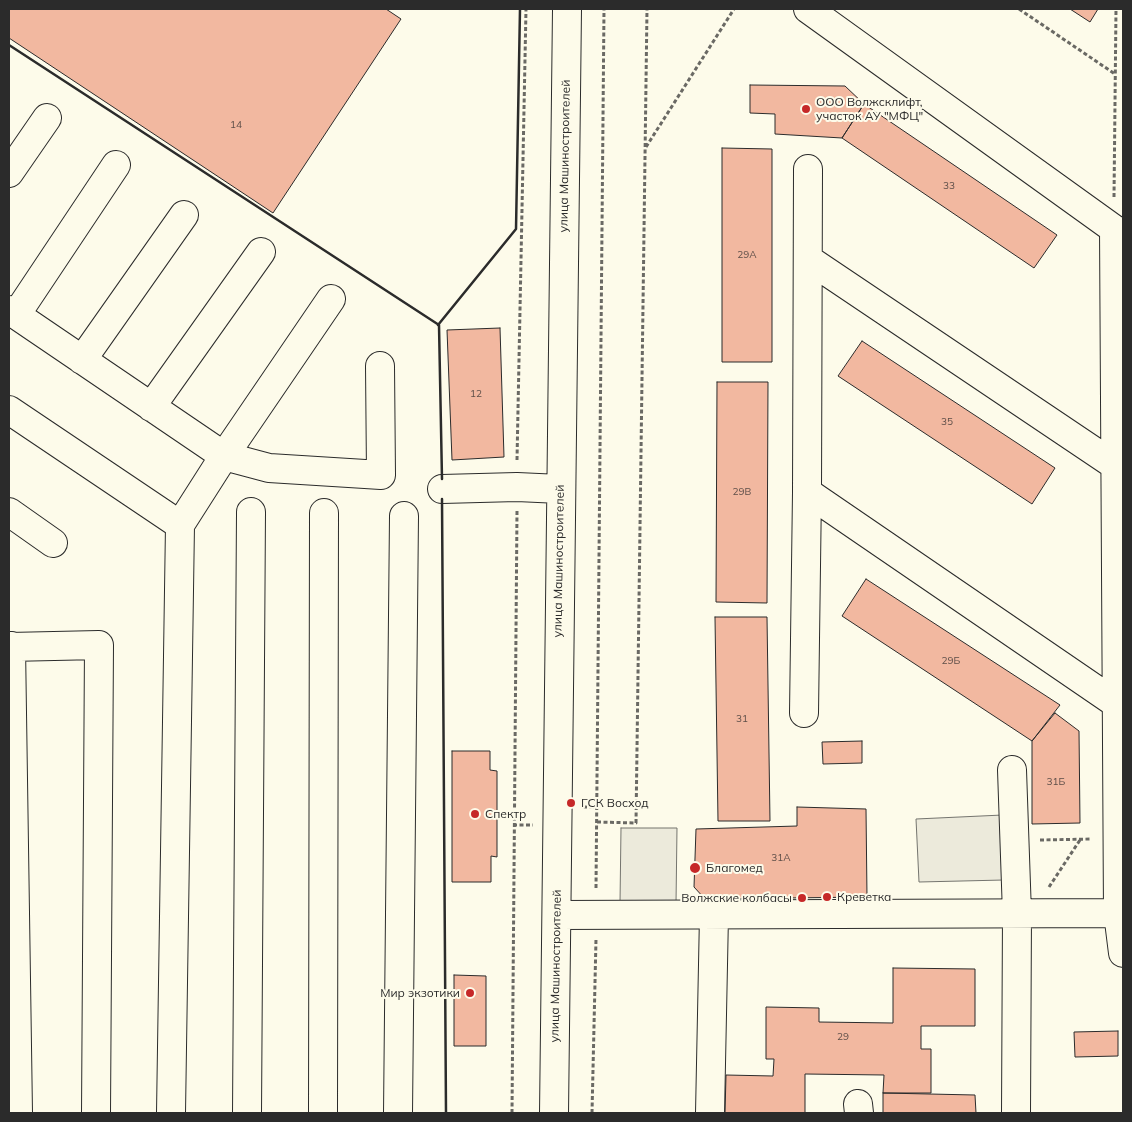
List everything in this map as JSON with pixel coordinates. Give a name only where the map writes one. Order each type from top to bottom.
[{"type":"street","name":"улица Машиностроителей","points":[[554,1113],[567,9]]},
{"type":"street","points":[[808,9],[1119,228],[1116,466],[1120,637],[1117,704],[1120,752],[1118,913],[1123,953]]},
{"type":"street","points":[[9,173],[47,118]]},
{"type":"street","points":[[116,165],[13,312],[224,456],[269,468],[381,475],[380,366]]},
{"type":"street","points":[[804,713],[808,169]]},
{"type":"street","points":[[82,360],[184,215]]},
{"type":"street","points":[[152,407],[261,252]]},
{"type":"street","points":[[808,259],[1116,466]]},
{"type":"street","points":[[171,1113],[180,525],[224,456],[331,299]]},
{"type":"street","points":[[9,410],[180,525]]},
{"type":"street","points":[[442,489],[517,487],[560,490]]},
{"type":"street","points":[[807,492],[1117,704]]},
{"type":"street","points":[[9,512],[54,543]]},
{"type":"street","points":[[247,1113],[251,512]]},
{"type":"street","points":[[323,1113],[324,513]]},
{"type":"street","points":[[398,1113],[404,516]]},
{"type":"street","points":[[18,1113],[10,646],[99,645],[96,1113]]},
{"type":"street","points":[[1012,770],[1015,840],[1024,914],[1016,1113]]},
{"type":"street","points":[[557,915],[1118,913]]},
{"type":"street","points":[[710,1113],[714,915]]},
{"type":"path","points":[[512,1113],[517,487],[526,9]]},
{"type":"path","points":[[592,1113],[596,915],[604,9]]},
{"type":"path","points":[[597,822],[636,823],[647,9]]},
{"type":"path","points":[[646,147],[734,9]]},
{"type":"path","points":[[1019,9],[1116,74]]},
{"type":"path","points":[[1116,9],[1119,228]]},
{"type":"path","points":[[513,825],[537,825]]},
{"type":"path","points":[[1024,914],[1080,839]]},
{"type":"path","points":[[1015,840],[1118,839]]},
{"type":"shaded area","points":[[1003,815],[1004,880],[919,882],[916,819]]},
{"type":"shaded area","points":[[621,828],[677,828],[676,904],[620,903]]},
{"type":"building","points":[[9,9],[386,9],[401,19],[273,213],[9,38]]},
{"type":"building","points":[[1070,9],[1098,9],[1090,22]]},
{"type":"building","name":"ООО Волжсклифт, участок АУ \"МФЦ\"","points":[[750,85],[845,86],[864,104],[842,138],[775,134],[775,114],[750,113]]},
{"type":"building","points":[[864,104],[1057,235],[1034,268],[842,138]]},
{"type":"building","points":[[722,148],[772,149],[772,362],[722,362]]},
{"type":"building","points":[[500,328],[504,457],[452,460],[447,330]]},
{"type":"building","points":[[862,341],[1055,468],[1032,504],[838,376]]},
{"type":"building","points":[[717,382],[768,382],[767,603],[716,602]]},
{"type":"building","points":[[866,579],[1060,705],[1032,741],[842,616]]},
{"type":"building","points":[[715,617],[767,617],[770,821],[718,821]]},
{"type":"building","points":[[1055,713],[1079,731],[1080,823],[1032,824],[1032,741]]},
{"type":"building","points":[[862,741],[862,763],[823,764],[822,742]]},
{"type":"building","name":"Спектр","points":[[452,751],[490,751],[490,770],[497,771],[497,857],[491,856],[491,882],[452,882]]},
{"type":"building","points":[[797,807],[866,809],[867,897],[705,899],[694,887],[696,829],[797,826]]},
{"type":"building","points":[[893,968],[975,969],[975,1026],[921,1026],[921,1049],[931,1049],[931,1093],[883,1093],[884,1075],[805,1074],[805,1113],[725,1113],[726,1075],[773,1076],[774,1059],[766,1059],[766,1007],[819,1008],[819,1022],[893,1023]]},
{"type":"building","name":"Мир экзотики","points":[[454,975],[486,976],[486,1046],[454,1046]]},
{"type":"building","points":[[1118,1031],[1118,1056],[1075,1057],[1074,1032]]},
{"type":"building","points":[[883,1093],[975,1095],[976,1113],[883,1113]]},
{"type":"wall","points":[[438,325],[516,229],[520,9]]},
{"type":"wall","points":[[9,45],[439,325],[442,479]]},
{"type":"wall","points":[[442,499],[446,1113]]},
{"type":"place","name":"ООО Волжсклифт, участок АУ \"МФЦ\"","points":[[806,109]]},
{"type":"place","name":"ГСК Восход","points":[[571,803]]},
{"type":"place","name":"Спектр","points":[[475,814]]},
{"type":"place","name":"Благомед","points":[[695,868]]},
{"type":"place","name":"Креветка","points":[[827,897]]},
{"type":"place","name":"Волжские колбасы","points":[[802,898]]},
{"type":"place","name":"Мир экзотики","points":[[470,993]]}]
